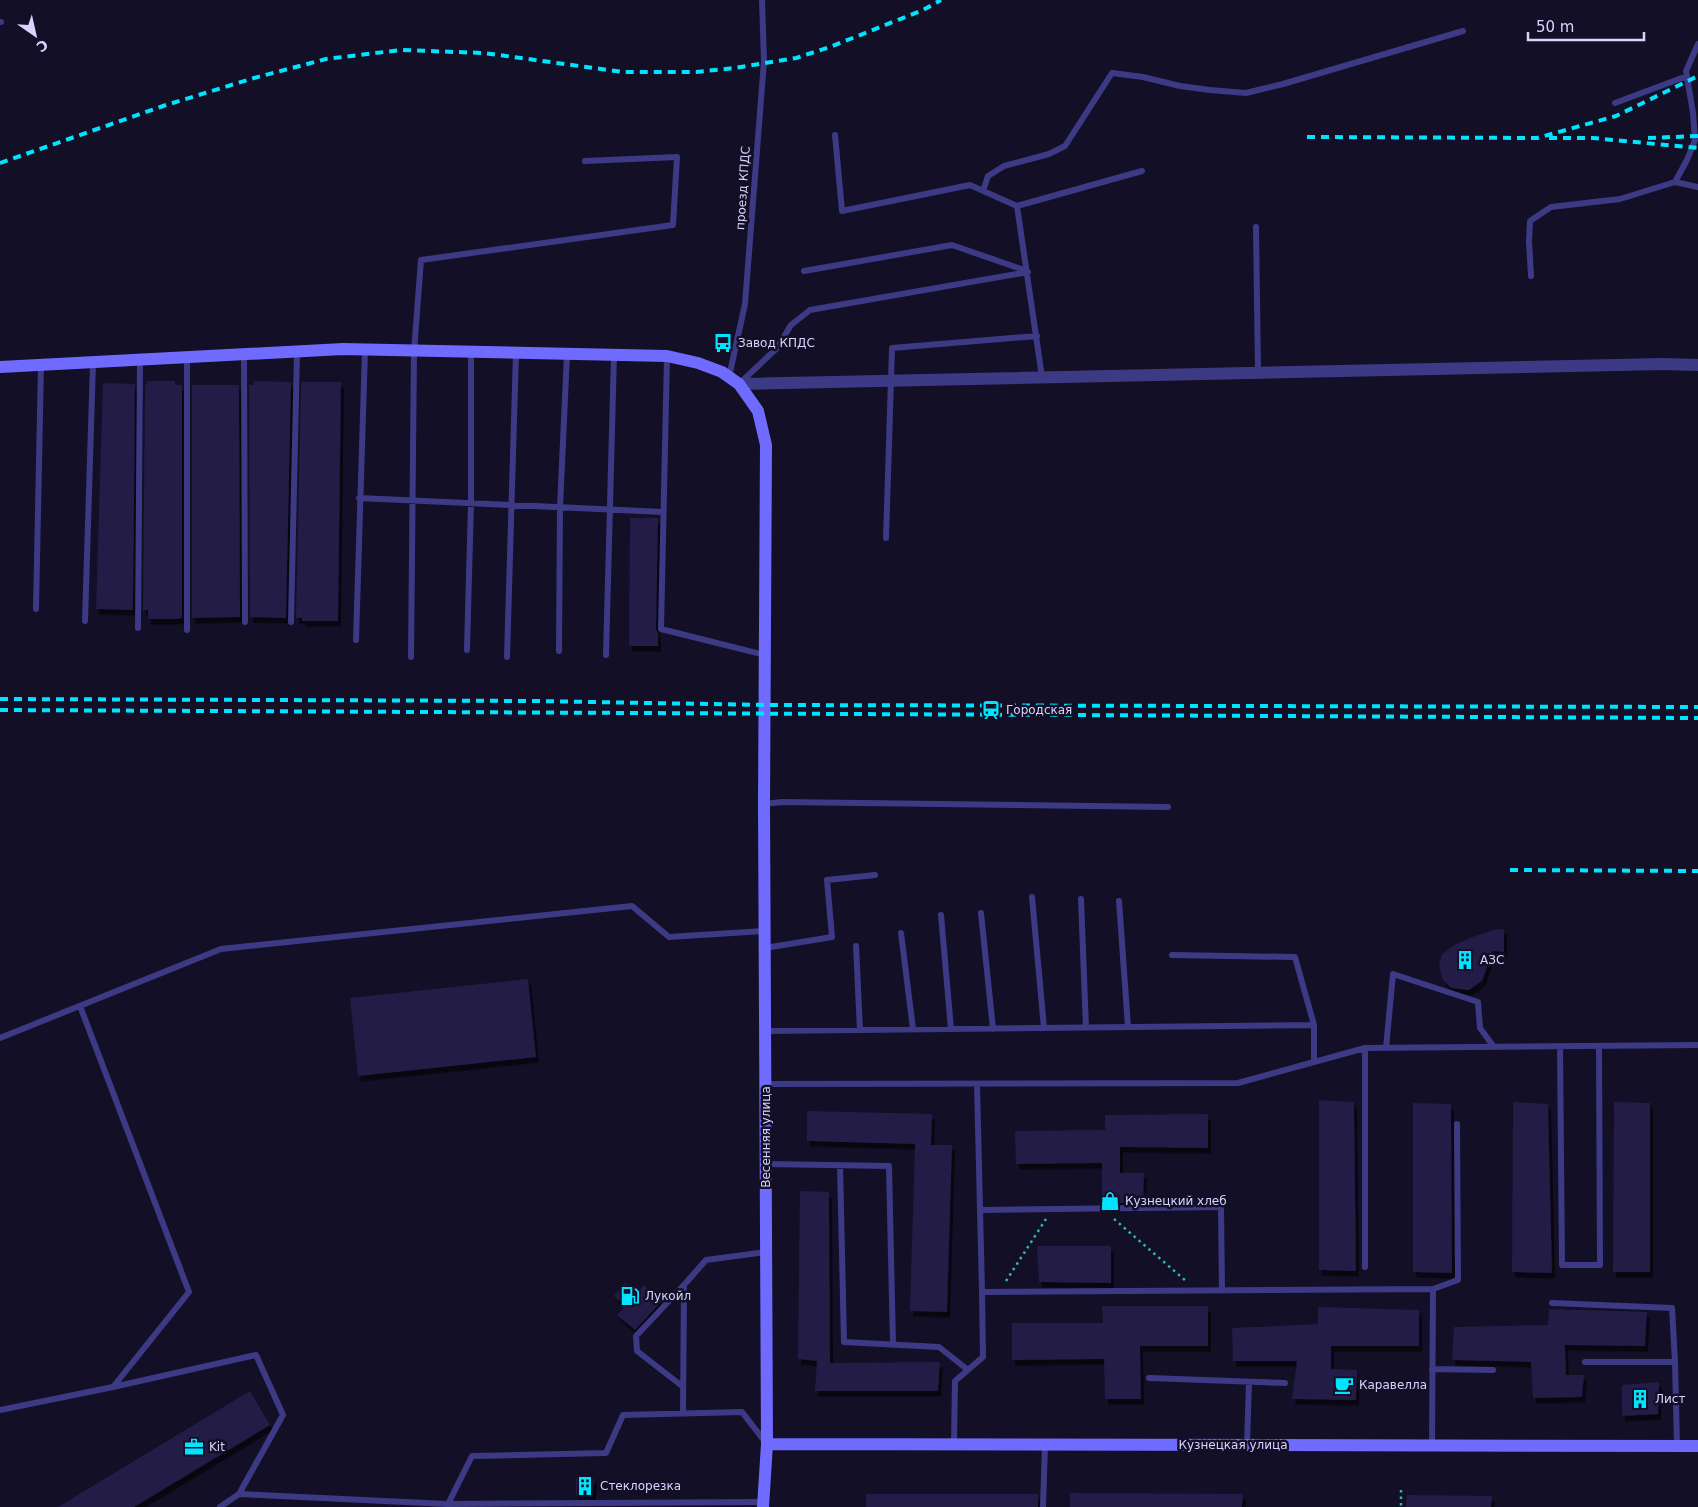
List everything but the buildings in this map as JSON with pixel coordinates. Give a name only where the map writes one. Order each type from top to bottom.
[{"type":"street","points":[[0,367],[365,350],[667,356],[698,363],[722,372],[734,381],[890,381],[1652,364],[1698,365]]},
{"type":"street","name":"Весенняя улица","points":[[734,381],[758,410],[766,445],[764,804],[767,1444],[763,1505]]},
{"type":"street","name":"Кузнецкая улица","points":[[767,1444],[1698,1446]]},
{"type":"lane","name":"проезд КПДС","points":[[734,381],[745,304],[764,61],[762,0]]},
{"type":"lane","points":[[984,191],[988,176],[1004,166],[1049,154],[1065,146],[1112,72],[1180,86],[1246,93],[1283,84],[1463,31]]},
{"type":"lane","points":[[1675,182],[1695,140],[1693,113],[1686,71],[1698,44]]},
{"type":"lane","points":[[1615,103],[1687,76]]},
{"type":"lane","points":[[1693,113],[1698,120]]},
{"type":"lane","points":[[835,135],[842,211],[970,185],[1017,206],[1142,171]]},
{"type":"lane","points":[[411,657],[414,351],[421,260],[673,225],[677,157],[584,161]]},
{"type":"lane","points":[[1531,276],[1528,241],[1530,221],[1551,207],[1620,199],[1675,182],[1698,187]]},
{"type":"lane","points":[[1017,206],[1042,377]]},
{"type":"lane","points":[[1256,227],[1258,372]]},
{"type":"lane","points":[[804,271],[952,245],[1028,272]]},
{"type":"lane","points":[[734,381],[777,348],[791,325],[810,310],[1028,272]]},
{"type":"lane","points":[[886,538],[892,348],[1037,336]]},
{"type":"lane","points":[[356,640],[365,350]]},
{"type":"lane","points":[[291,622],[297,352]]},
{"type":"lane","points":[[466,650],[471,503],[471,352]]},
{"type":"lane","points":[[507,657],[516,353]]},
{"type":"lane","points":[[559,651],[560,507],[567,354]]},
{"type":"lane","points":[[244,355],[244,622]]},
{"type":"lane","points":[[606,655],[614,355]]},
{"type":"lane","points":[[667,356],[660,629],[765,655]]},
{"type":"lane","points":[[187,358],[187,630]]},
{"type":"lane","points":[[138,628],[140,360]]},
{"type":"lane","points":[[85,622],[93,363]]},
{"type":"lane","points":[[36,609],[41,365]]},
{"type":"lane","points":[[359,498],[663,512]]},
{"type":"lane","points":[[764,804],[782,802],[1168,807]]},
{"type":"lane","points":[[765,948],[832,937],[827,880],[875,875]]},
{"type":"lane","points":[[1032,897],[1044,1028]]},
{"type":"lane","points":[[1081,899],[1086,1028]]},
{"type":"lane","points":[[1120,901],[1128,1027]]},
{"type":"lane","points":[[0,1038],[221,949],[632,906],[669,938],[765,931]]},
{"type":"lane","points":[[982,913],[992,1029]]},
{"type":"lane","points":[[941,914],[951,1029]]},
{"type":"lane","points":[[901,933],[913,1029]]},
{"type":"lane","points":[[856,946],[860,1030]]},
{"type":"lane","points":[[1172,955],[1295,957],[1314,1025],[1314,1062]]},
{"type":"lane","points":[[1386,1048],[1394,974],[1478,1002],[1480,1028],[1494,1047]]},
{"type":"lane","points":[[80,1006],[189,1292],[113,1387]]},
{"type":"lane","points":[[765,1031],[1314,1025]]},
{"type":"lane","points":[[765,1084],[1238,1082],[1366,1048],[1698,1045]]},
{"type":"lane","points":[[1560,1046],[1562,1265],[1600,1265],[1599,1046]]},
{"type":"lane","points":[[1365,1267],[1366,1048]]},
{"type":"lane","points":[[954,1445],[955,1381],[983,1357],[977,1084]]},
{"type":"lane","points":[[982,1292],[1433,1289],[1458,1280],[1457,1124]]},
{"type":"lane","points":[[766,1164],[889,1166],[893,1345]]},
{"type":"lane","points":[[840,1166],[844,1342],[939,1347],[968,1370]]},
{"type":"lane","points":[[980,1210],[1221,1207],[1222,1291]]},
{"type":"lane","points":[[682,1386],[637,1351],[636,1336],[706,1260],[766,1252]]},
{"type":"lane","points":[[683,1413],[684,1285]]},
{"type":"lane","points":[[1432,1445],[1433,1289]]},
{"type":"lane","points":[[1552,1303],[1672,1308],[1677,1446]]},
{"type":"lane","points":[[0,1410],[113,1387],[256,1354],[282,1415],[240,1494],[220,1507]]},
{"type":"lane","points":[[1585,1362],[1674,1362]]},
{"type":"lane","points":[[1432,1369],[1494,1370]]},
{"type":"lane","points":[[1149,1378],[1285,1384]]},
{"type":"lane","points":[[1247,1445],[1249,1382]]},
{"type":"lane","points":[[447,1506],[472,1456],[606,1453],[623,1415],[742,1412],[767,1444]]},
{"type":"lane","points":[[1043,1507],[1044,1445]]},
{"type":"lane","points":[[240,1494],[447,1506],[763,1505]]},
{"type":"path","points":[[1101,1208],[1198,1291]]},
{"type":"path","points":[[999,1292],[1053,1209]]},
{"type":"path","points":[[1401,1490],[1401,1507]]},
{"type":"railway","points":[[0,163],[163,106],[254,78],[326,59],[401,50],[484,53],[623,72],[696,72],[796,58],[830,47],[923,10],[941,0]]},
{"type":"railway","points":[[1307,137],[1537,138],[1616,116],[1698,76]]},
{"type":"railway","points":[[1648,138],[1698,136]]},
{"type":"railway","points":[[1549,138],[1593,138],[1698,148]]},
{"type":"railway","points":[[0,699],[534,701],[766,705],[1698,707]]},
{"type":"railway","points":[[0,710],[1698,718]]},
{"type":"railway","points":[[1510,870],[1698,871]]},
{"type":"place","name":"Завод КПДС","points":[[723,343]]},
{"type":"place","name":"Городская","points":[[991,710]]},
{"type":"place","name":"АЗС","points":[[1465,960]]},
{"type":"place","name":"Кузнецкий хлеб","points":[[1110,1201]]},
{"type":"place","name":"Лукойл","points":[[630,1296]]},
{"type":"place","name":"Каравелла","points":[[1344,1385]]},
{"type":"place","name":"Лист","points":[[1640,1399]]},
{"type":"place","name":"Kit","points":[[194,1447]]},
{"type":"place","name":"Стеклорезка","points":[[585,1486]]}]
